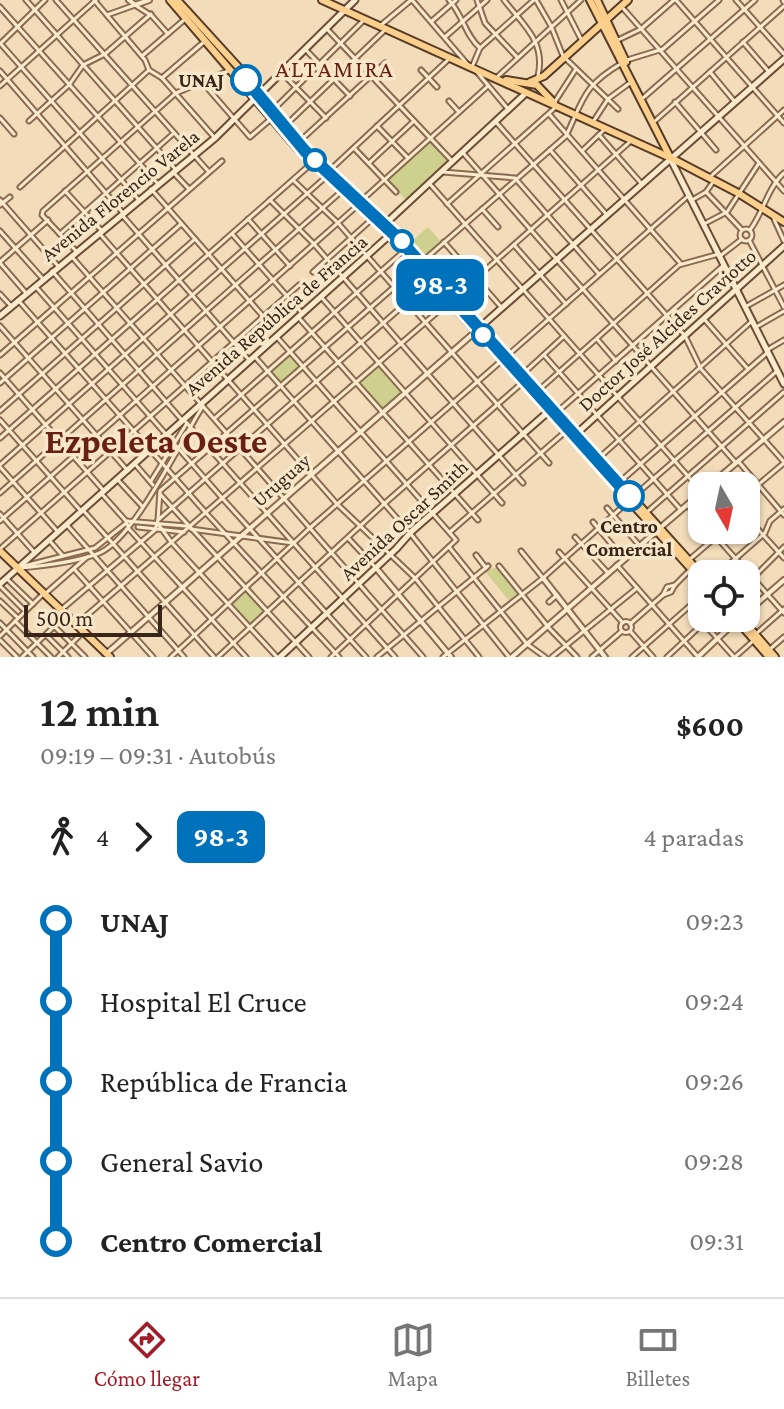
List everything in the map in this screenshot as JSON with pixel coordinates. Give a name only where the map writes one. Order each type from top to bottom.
[{"type":"main road","points":[[322,0],[450,58],[462,60],[473,68],[672,158],[784,222]]},
{"type":"main road","name":"Avenida Florencio Varela","points":[[0,316],[215,138],[355,0]]},
{"type":"main road","points":[[593,0],[784,384]]},
{"type":"main road","points":[[526,92],[524,85],[541,78],[628,0]]},
{"type":"main road","points":[[178,2],[187,18],[273,110],[313,162],[384,225]]},
{"type":"main road","points":[[178,2],[258,95],[272,118],[392,233],[478,329],[507,356],[573,437],[632,498],[688,565]]},
{"type":"main road","points":[[604,21],[618,40],[632,82],[672,158]]},
{"type":"main road","points":[[478,329],[784,56]]},
{"type":"main road","points":[[496,78],[529,82],[543,88]]},
{"type":"main road","points":[[541,78],[543,88],[556,105]]},
{"type":"main road","points":[[536,96],[542,95],[543,88]]},
{"type":"main road","name":"Avenida República de Francia","points":[[384,225],[526,92]]},
{"type":"main road","points":[[392,233],[404,251],[453,299],[522,383],[551,411]]},
{"type":"main road","name":"Avenida República de Francia","points":[[0,585],[151,450],[165,433],[185,422],[228,378],[392,233]]},
{"type":"main road","name":"Doctor José Alcides Craviotto","points":[[573,437],[784,244]]},
{"type":"main road","name":"Avenida Oscar Smith","points":[[278,657],[433,512],[551,411]]},
{"type":"main road","points":[[580,444],[602,460],[689,560]]},
{"type":"main road","points":[[0,551],[104,654]]},
{"type":"main road","points":[[63,613],[104,654]]},
{"type":"main road","points":[[750,632],[769,655]]},
{"type":"street","points":[[26,0],[189,189]]},
{"type":"street","points":[[45,0],[0,43],[138,199]]},
{"type":"street","points":[[56,0],[209,172]]},
{"type":"street","points":[[0,86],[95,0],[143,58],[149,70],[162,75],[215,138]]},
{"type":"street","points":[[129,0],[151,14],[168,34]]},
{"type":"street","points":[[107,15],[149,0]]},
{"type":"street","points":[[286,125],[411,0],[462,60]]},
{"type":"street","points":[[477,0],[483,19],[517,57]]},
{"type":"street","points":[[445,37],[487,0]]},
{"type":"street","points":[[504,0],[536,40],[541,78]]},
{"type":"street","points":[[508,109],[473,68],[480,48],[535,0],[551,26],[564,57],[618,109]]},
{"type":"street","points":[[561,0],[582,41]]},
{"type":"street","points":[[496,78],[581,0]]},
{"type":"street","points":[[618,40],[641,29],[675,0],[784,123]]},
{"type":"street","points":[[278,657],[158,525],[159,493],[567,134],[574,114],[593,84],[624,62],[660,51],[719,0]]},
{"type":"street","points":[[736,0],[784,56]]},
{"type":"street","points":[[643,98],[755,0]]},
{"type":"street","points":[[431,21],[453,1],[472,40],[480,48]]},
{"type":"street","points":[[655,121],[784,3]]},
{"type":"street","points":[[621,6],[784,191]]},
{"type":"street","points":[[0,7],[158,184]]},
{"type":"street","points":[[29,121],[69,85],[83,65],[105,54],[151,14]]},
{"type":"street","points":[[143,58],[187,18]]},
{"type":"street","points":[[273,110],[365,19]]},
{"type":"street","points":[[326,28],[452,161]]},
{"type":"street","points":[[162,75],[206,40]]},
{"type":"street","points":[[743,42],[769,72]]},
{"type":"street","points":[[305,49],[350,96]]},
{"type":"street","points":[[58,532],[0,466],[308,194],[450,58]]},
{"type":"street","points":[[298,144],[385,63]]},
{"type":"street","points":[[232,69],[176,93],[42,213],[144,339],[423,657]]},
{"type":"street","points":[[447,204],[549,114],[576,69]]},
{"type":"street","points":[[20,187],[149,70]]},
{"type":"street","points":[[421,70],[437,87]]},
{"type":"street","points":[[0,71],[151,250],[234,343],[267,371],[410,533],[511,657],[687,505]]},
{"type":"street","points":[[281,72],[326,118]]},
{"type":"street","points":[[710,72],[735,102]]},
{"type":"street","points":[[202,82],[251,137],[272,118]]},
{"type":"street","points":[[593,122],[608,99],[632,82]]},
{"type":"street","points":[[35,553],[1,518],[290,266],[488,86]]},
{"type":"street","points":[[449,101],[459,112]]},
{"type":"street","points":[[675,102],[716,150]]},
{"type":"street","points":[[507,356],[650,229],[691,197],[706,192],[712,179],[784,110]]},
{"type":"street","points":[[549,114],[681,264]]},
{"type":"street","points":[[0,118],[14,134]]},
{"type":"street","points":[[369,163],[414,121]]},
{"type":"street","points":[[495,121],[685,336],[700,367],[784,462],[760,483]]},
{"type":"street","points":[[377,126],[408,158]]},
{"type":"street","points":[[582,151],[606,128]]},
{"type":"street","points":[[60,234],[174,132]]},
{"type":"street","points":[[599,135],[642,184]]},
{"type":"street","points":[[76,625],[632,140]]},
{"type":"street","points":[[354,148],[396,192]]},
{"type":"street","points":[[550,150],[607,215]]},
{"type":"street","points":[[462,152],[746,472]]},
{"type":"street","points":[[0,355],[222,161]]},
{"type":"street","points":[[0,438],[313,162]]},
{"type":"street","points":[[704,224],[726,212],[759,163]]},
{"type":"street","points":[[441,172],[516,179],[599,274]]},
{"type":"street","points":[[750,230],[764,209],[776,181],[784,173]]},
{"type":"street","points":[[293,180],[352,238],[549,463]]},
{"type":"street","points":[[429,183],[688,476],[647,512]]},
{"type":"street","points":[[151,189],[262,315]]},
{"type":"street","points":[[0,493],[343,190]]},
{"type":"street","points":[[65,191],[337,504],[415,578],[479,657]]},
{"type":"street","points":[[706,192],[742,230],[750,230]]},
{"type":"street","points":[[10,197],[1,203],[58,266]]},
{"type":"street","points":[[270,200],[328,259],[523,483]]},
{"type":"street","points":[[482,209],[498,227]]},
{"type":"street","points":[[773,215],[784,244]]},
{"type":"street","points":[[248,219],[290,266]]},
{"type":"street","points":[[26,293],[0,262],[48,220]]},
{"type":"street","points":[[313,272],[371,220]]},
{"type":"street","points":[[0,383],[181,224]]},
{"type":"street","points":[[742,230],[739,234],[742,239]]},
{"type":"street","points":[[749,240],[752,235],[750,230]]},
{"type":"street","points":[[0,231],[43,279]]},
{"type":"street","points":[[232,233],[287,296],[312,332],[478,520]]},
{"type":"street","points":[[0,411],[195,239]]},
{"type":"street","points":[[540,389],[681,264],[719,255],[742,239],[749,240]]},
{"type":"street","points":[[749,240],[784,309],[756,327]]},
{"type":"street","points":[[444,242],[502,308]]},
{"type":"street","points":[[514,245],[566,304]]},
{"type":"street","points":[[214,418],[404,251]]},
{"type":"street","points":[[551,411],[599,376],[724,265]]},
{"type":"street","points":[[52,271],[395,657]]},
{"type":"street","points":[[90,556],[25,611],[7,629],[1,641],[20,657],[28,651],[89,586],[140,542],[172,508],[432,281]]},
{"type":"street","points":[[35,285],[366,657]]},
{"type":"street","points":[[0,551],[299,285]]},
{"type":"street","points":[[745,307],[784,285]]},
{"type":"street","points":[[0,294],[11,306]]},
{"type":"street","points":[[321,297],[502,503]]},
{"type":"street","points":[[18,300],[206,513],[337,655]]},
{"type":"street","points":[[704,319],[748,369]]},
{"type":"street","points":[[602,460],[618,440],[752,321]]},
{"type":"street","points":[[0,326],[128,471]]},
{"type":"street","name":"Uruguay","points":[[104,654],[478,329]]},
{"type":"street","points":[[276,336],[456,540],[351,638],[337,655],[331,657]]},
{"type":"street","points":[[525,372],[564,336]]},
{"type":"street","points":[[597,339],[616,361]]},
{"type":"street","points":[[622,480],[767,351],[784,340]]},
{"type":"street","points":[[544,355],[681,510]]},
{"type":"street","points":[[171,657],[293,543],[500,362]]},
{"type":"street","points":[[348,538],[399,593],[447,656],[543,578],[708,431],[780,372]]},
{"type":"street","points":[[0,373],[87,471],[128,521],[129,528],[140,542],[246,657]]},
{"type":"street","points":[[0,420],[216,657],[522,383]]},
{"type":"street","points":[[693,472],[784,392]]},
{"type":"street","points":[[19,569],[96,547],[128,521],[142,506],[185,422],[202,404]]},
{"type":"street","points":[[152,485],[178,448],[185,422]]},
{"type":"street","points":[[725,472],[784,422]]},
{"type":"street","name":"Doctor José Alcides Craviotto","points":[[450,532],[566,428]]},
{"type":"street","points":[[778,456],[784,451]]},
{"type":"street","points":[[135,464],[309,657]]},
{"type":"street","points":[[117,479],[142,506]]},
{"type":"street","points":[[722,544],[735,559],[763,535],[771,520],[783,512],[760,487]]},
{"type":"street","points":[[607,508],[639,545]]},
{"type":"street","points":[[128,521],[184,532]]},
{"type":"street","points":[[593,522],[624,559]]},
{"type":"street","points":[[66,524],[90,556],[184,657]]},
{"type":"street","points":[[138,527],[164,524],[293,543]]},
{"type":"street","points":[[19,569],[101,553],[129,528]]},
{"type":"street","points":[[760,532],[784,558]]},
{"type":"street","points":[[575,537],[608,573]]},
{"type":"street","points":[[49,540],[63,556]]},
{"type":"street","points":[[689,560],[708,544]]},
{"type":"street","points":[[449,547],[527,644],[545,657]]},
{"type":"street","points":[[760,571],[784,547]]},
{"type":"street","points":[[521,551],[605,657]]},
{"type":"street","points":[[559,552],[623,623],[630,624]]},
{"type":"street","points":[[377,657],[487,567],[476,555]]},
{"type":"street","points":[[617,565],[698,657],[725,632]]},
{"type":"street","points":[[499,566],[547,626],[577,657]]},
{"type":"street","points":[[74,569],[153,657]]},
{"type":"street","points":[[653,657],[630,631],[630,624],[663,595],[672,591],[688,572]]},
{"type":"street","points":[[7,578],[33,604]]},
{"type":"street","points":[[760,602],[784,580]]},
{"type":"street","points":[[0,585],[25,611]]},
{"type":"street","points":[[711,632],[734,657],[783,611],[760,586]]},
{"type":"street","points":[[552,657],[637,588]]},
{"type":"street","points":[[549,602],[557,595]]},
{"type":"street","points":[[0,601],[51,657]]},
{"type":"street","points":[[632,657],[688,608]]},
{"type":"street","points":[[0,623],[33,657]]},
{"type":"street","points":[[622,631],[623,623]]},
{"type":"street","points":[[54,626],[85,657]]},
{"type":"street","points":[[592,657],[622,631],[630,631]]},
{"type":"street","points":[[667,657],[694,632]]},
{"type":"street","points":[[58,657],[82,633]]},
{"type":"street","points":[[46,635],[68,657]]},
{"type":"street","points":[[769,655],[784,637]]},
{"type":"green space","points":[[430,140],[450,160],[407,201],[386,179]]},
{"type":"green space","points":[[428,227],[441,242],[423,258],[410,243]]},
{"type":"green space","points":[[289,353],[301,366],[280,384],[269,371]]},
{"type":"green space","points":[[379,365],[403,392],[383,410],[359,382]]},
{"type":"green space","points":[[500,567],[522,595],[511,603],[484,570]]},
{"type":"green space","points":[[245,588],[267,612],[250,628],[228,604]]},
{"type":"bus line","name":"98-3","points":[[246,80],[305,151],[399,239],[629,496]]},
{"type":"place","name":"UNAJ","points":[[246,80]]},
{"type":"place","name":"Centro Comercial","points":[[629,496]]},
{"type":"district","name":"ALTAMIRA","points":[[335,68]]},
{"type":"district","name":"Ezpeleta Oeste","points":[[156,441]]}]
